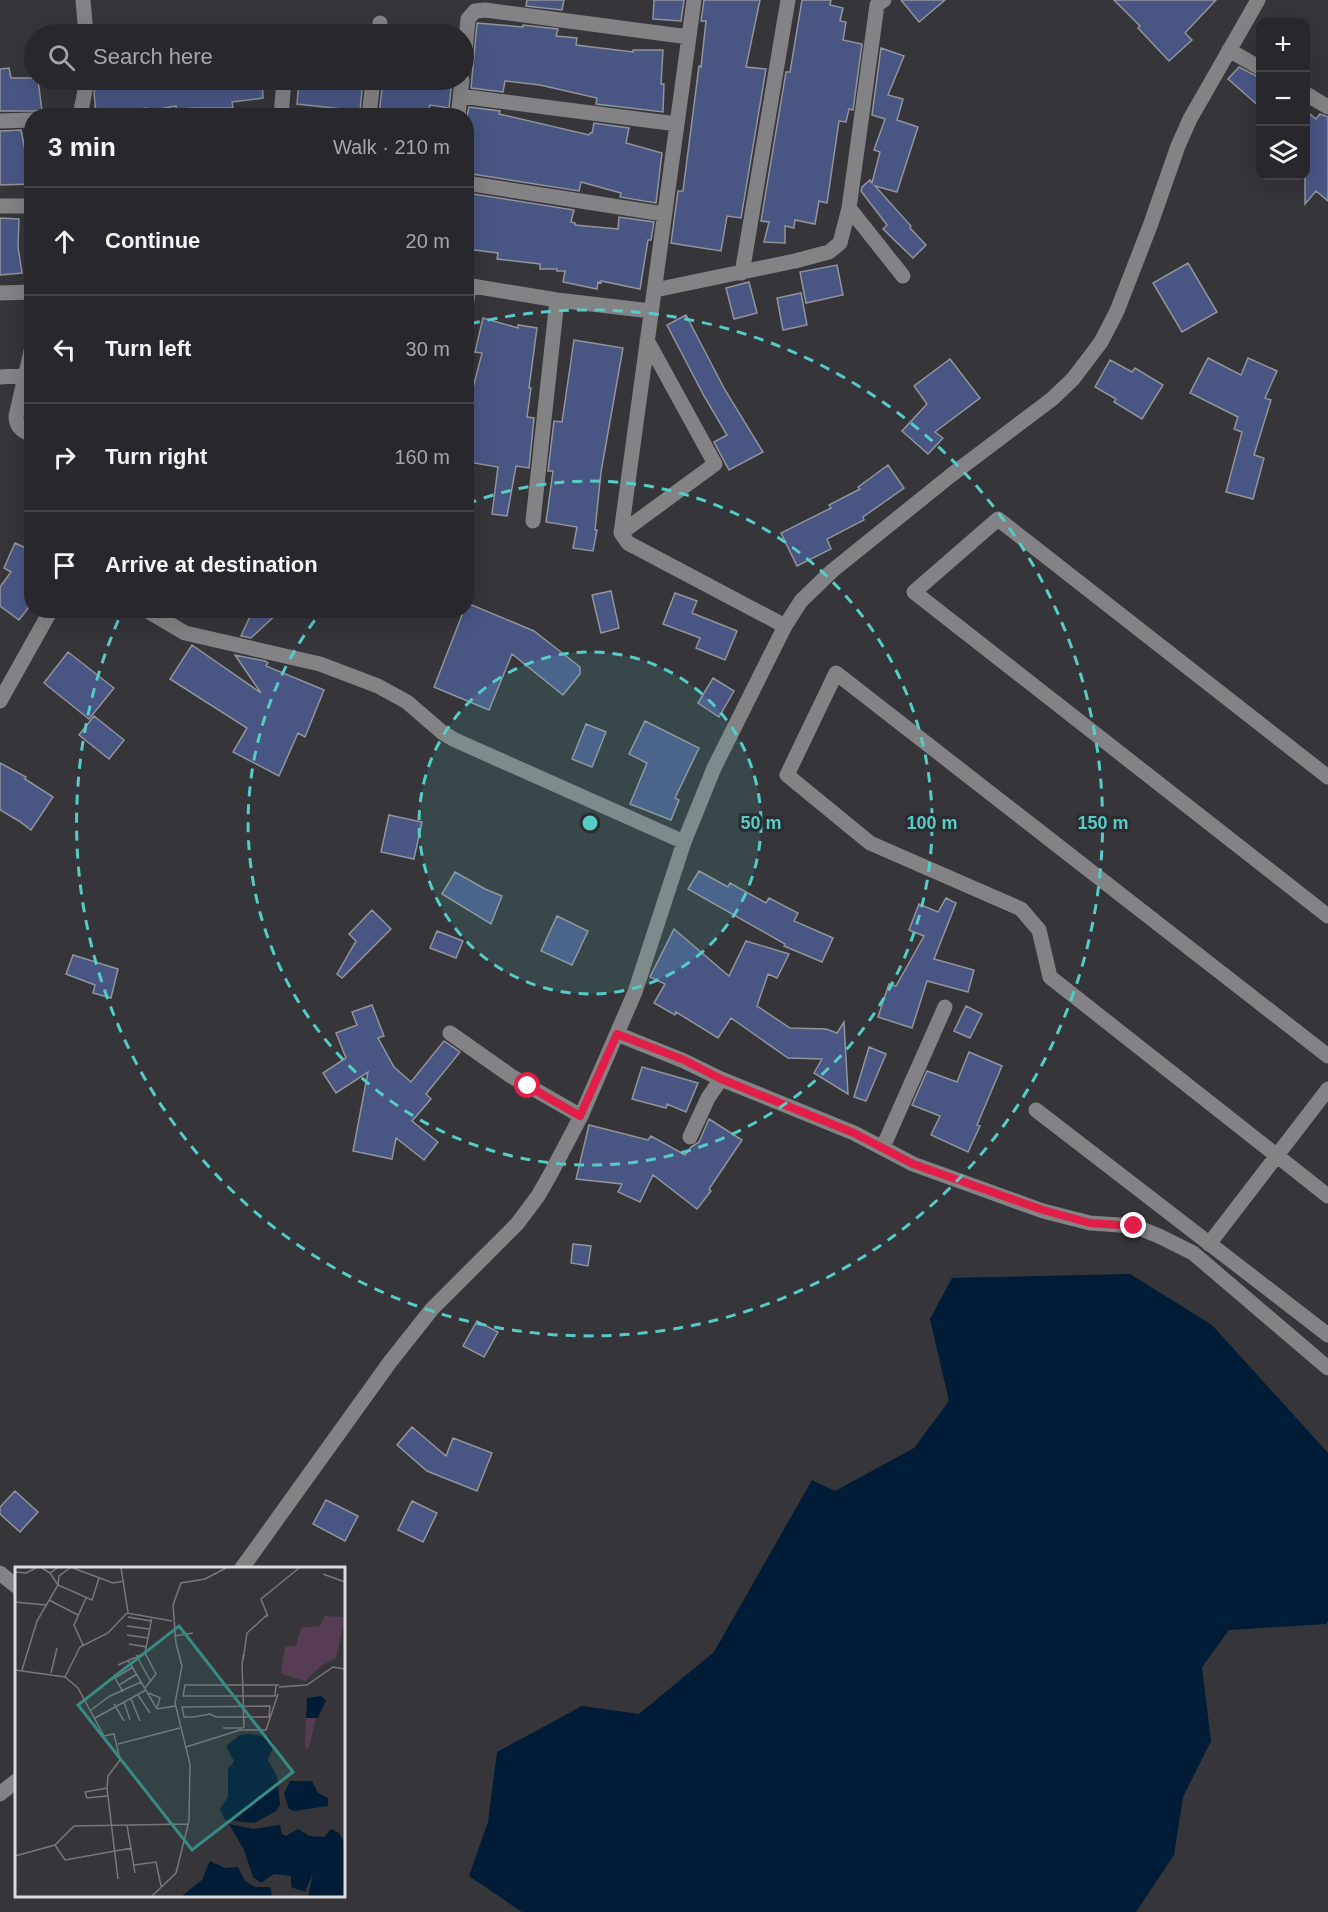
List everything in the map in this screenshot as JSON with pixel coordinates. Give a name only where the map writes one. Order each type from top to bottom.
[{"type":"street","points":[[83,0],[85,24]]},
{"type":"street","points":[[694,0],[621,533],[628,543],[785,626]]},
{"type":"street","points":[[742,273],[788,0]]},
{"type":"street","points":[[243,1567],[390,1362],[432,1309],[518,1224],[538,1196],[580,1116],[635,992],[684,842],[714,768],[785,626],[801,601],[832,571],[950,476],[1052,399],[1073,379],[1101,342],[1117,311],[1190,119],[1258,0]]},
{"type":"street","points":[[655,290],[795,261],[829,252],[840,243],[849,208],[877,2]]},
{"type":"street","points":[[468,24],[468,19],[475,11],[485,10],[689,37]]},
{"type":"street","points":[[1229,50],[1256,66]]},
{"type":"street","points":[[82,108],[85,90]]},
{"type":"street","points":[[282,108],[283,90]]},
{"type":"street","points":[[370,108],[372,90]]},
{"type":"street","points":[[459,108],[461,90]]},
{"type":"street","points":[[460,96],[677,124]]},
{"type":"street","points":[[1310,97],[1328,107]]},
{"type":"street","points":[[0,121],[24,120]]},
{"type":"street","points":[[474,184],[664,214]]},
{"type":"street","points":[[0,206],[24,206]]},
{"type":"street","points":[[849,208],[903,276]]},
{"type":"street","points":[[474,286],[557,300],[651,311]]},
{"type":"street","points":[[0,293],[24,292]]},
{"type":"street","points":[[533,521],[557,300]]},
{"type":"street","points":[[621,533],[715,464],[647,340]]},
{"type":"street","points":[[0,377],[24,375]]},
{"type":"street","points":[[24,386],[16,417],[16,423],[24,432]]},
{"type":"street","points":[[1328,777],[998,519],[914,592],[1328,916]]},
{"type":"street","points":[[0,701],[47,618]]},
{"type":"street","points":[[160,618],[185,633],[320,664],[378,686],[407,702],[443,733],[455,740],[684,842]]},
{"type":"street","points":[[1328,1056],[836,673],[787,775],[870,843],[1021,909],[1039,930],[1050,977],[1328,1196]]},
{"type":"street","points":[[883,1147],[945,1007]]},
{"type":"street","points":[[450,1033],[511,1076],[580,1116]]},
{"type":"street","points":[[617,1034],[817,1117],[883,1147],[913,1164],[1043,1210],[1090,1223],[1134,1226],[1159,1236],[1193,1253],[1328,1368]]},
{"type":"street","points":[[690,1137],[708,1098],[721,1079]]},
{"type":"street","points":[[1209,1244],[1328,1089]]},
{"type":"street","points":[[1036,1110],[1328,1335]]},
{"type":"street","points":[[0,1573],[15,1585]]},
{"type":"street","points":[[0,1794],[15,1782]]},
{"type":"water","points":[[1130,1274],[1212,1325],[1328,1453],[1328,1621],[1326,1624],[1229,1630],[1202,1667],[1211,1741],[1183,1797],[1174,1855],[1136,1912],[522,1912],[469,1876],[488,1822],[497,1752],[582,1706],[639,1714],[714,1652],[812,1480],[835,1491],[914,1448],[949,1401],[930,1319],[952,1278]]},
{"type":"building","points":[[527,0],[564,0],[562,10],[526,6]]},
{"type":"building","points":[[654,0],[684,0],[681,21],[653,19]]},
{"type":"building","points":[[704,0],[760,0],[746,67],[766,69],[741,218],[727,216],[721,251],[671,243],[678,191],[683,191],[699,66],[701,67],[706,21],[701,21]]},
{"type":"building","points":[[802,0],[831,0],[830,5],[843,8],[840,21],[846,22],[843,40],[862,44],[853,110],[849,109],[846,122],[839,121],[827,203],[819,201],[815,224],[795,220],[794,228],[785,226],[785,243],[764,242],[769,222],[761,221],[786,72],[790,72]]},
{"type":"building","points":[[901,0],[945,0],[919,22]]},
{"type":"building","points":[[1114,0],[1216,0],[1185,33],[1192,40],[1169,61],[1138,28],[1140,26]]},
{"type":"building","points":[[477,23],[558,29],[556,36],[577,38],[576,45],[633,52],[633,50],[663,50],[661,84],[664,84],[663,112],[596,104],[597,98],[540,85],[505,81],[503,92],[474,88]]},
{"type":"building","points":[[881,48],[904,56],[888,95],[903,99],[897,120],[918,127],[897,192],[875,186],[926,245],[913,258],[883,229],[887,225],[861,191],[870,180],[872,183],[880,152],[874,150],[885,119],[872,115]]},
{"type":"building","points":[[1239,67],[1256,76],[1256,104],[1228,79]]},
{"type":"building","points":[[9,68],[11,78],[24,78],[24,90],[39,90],[42,108],[0,111],[0,69]]},
{"type":"building","points":[[95,90],[263,90],[263,98],[232,102],[233,108],[176,108],[176,106],[95,108]]},
{"type":"building","points":[[298,90],[362,90],[360,108],[297,104]]},
{"type":"building","points":[[382,90],[451,90],[449,108],[430,105],[429,108],[380,108]]},
{"type":"building","points":[[469,107],[500,111],[499,114],[589,135],[592,133],[594,123],[629,128],[626,143],[662,153],[656,203],[620,197],[621,193],[581,182],[579,191],[474,174],[474,108]]},
{"type":"building","points":[[1310,114],[1316,119],[1320,114],[1328,117],[1328,201],[1316,191],[1305,204],[1305,180],[1310,180]]},
{"type":"building","points":[[21,130],[24,145],[24,184],[0,185],[0,131]]},
{"type":"building","points":[[474,194],[574,210],[571,222],[575,225],[618,229],[619,217],[654,222],[651,240],[648,240],[640,289],[601,281],[601,283],[598,282],[597,289],[563,282],[565,271],[540,269],[540,264],[497,259],[498,253],[474,250]]},
{"type":"building","points":[[0,218],[19,219],[18,247],[22,273],[0,275]]},
{"type":"building","points":[[1188,263],[1217,312],[1182,332],[1153,283]]},
{"type":"building","points":[[837,265],[843,295],[806,303],[800,272]]},
{"type":"building","points":[[749,282],[757,313],[734,319],[726,288]]},
{"type":"building","points":[[801,293],[807,325],[783,330],[777,298]]},
{"type":"building","points":[[686,315],[725,390],[763,452],[729,470],[714,442],[727,435],[667,325]]},
{"type":"building","points":[[483,318],[518,328],[518,325],[537,328],[527,417],[534,418],[529,468],[516,466],[507,516],[492,514],[498,467],[474,463],[474,384],[482,353],[475,352]]},
{"type":"building","points":[[574,340],[623,348],[601,472],[595,530],[597,530],[593,551],[573,548],[577,527],[546,522],[553,471],[548,471],[554,421],[562,422]]},
{"type":"building","points":[[1208,358],[1241,375],[1248,358],[1277,371],[1265,398],[1271,400],[1254,455],[1264,458],[1253,499],[1226,492],[1242,432],[1234,429],[1238,417],[1190,393]]},
{"type":"building","points":[[950,359],[980,398],[935,432],[943,438],[928,454],[902,431],[927,404],[914,386]]},
{"type":"building","points":[[1110,360],[1132,372],[1135,368],[1163,385],[1142,419],[1114,402],[1116,399],[1095,387]]},
{"type":"building","points":[[888,465],[904,488],[863,517],[864,520],[827,539],[831,549],[797,566],[781,533],[831,508],[829,505],[860,489],[858,487]]},
{"type":"building","points":[[15,543],[24,547],[24,613],[19,620],[0,606],[0,587],[11,572],[4,568]]},
{"type":"building","points":[[611,591],[619,628],[601,633],[592,595]]},
{"type":"building","points":[[675,593],[697,601],[692,613],[737,631],[725,660],[696,648],[700,638],[663,624]]},
{"type":"building","points":[[474,606],[534,631],[580,667],[580,674],[563,695],[512,654],[489,710],[434,687],[461,618],[474,618]]},
{"type":"building","points":[[249,618],[272,618],[251,638],[241,636]]},
{"type":"building","points":[[192,645],[261,693],[235,655],[265,661],[268,663],[266,666],[324,690],[305,737],[298,733],[279,776],[233,752],[247,728],[170,679]]},
{"type":"building","points":[[68,652],[114,688],[89,719],[44,683]]},
{"type":"building","points":[[713,678],[734,691],[719,717],[698,703]]},
{"type":"building","points":[[94,716],[124,740],[109,759],[79,735]]},
{"type":"building","points":[[645,721],[699,748],[675,798],[679,800],[671,820],[630,804],[647,763],[629,754]]},
{"type":"building","points":[[586,724],[606,732],[592,767],[572,759]]},
{"type":"building","points":[[0,763],[26,777],[25,779],[53,797],[31,830],[0,810]]},
{"type":"building","points":[[389,815],[422,822],[414,859],[381,852]]},
{"type":"building","points":[[699,871],[728,887],[730,883],[766,903],[769,898],[798,913],[794,921],[833,938],[822,962],[784,946],[785,944],[688,889]]},
{"type":"building","points":[[455,872],[502,896],[491,924],[442,894]]},
{"type":"building","points":[[946,898],[956,903],[934,959],[974,970],[968,992],[927,981],[912,1028],[878,1017],[889,984],[896,986],[924,936],[909,930],[919,904],[938,912]]},
{"type":"building","points":[[372,910],[391,929],[342,978],[337,974],[356,941],[349,934]]},
{"type":"building","points":[[557,916],[588,931],[572,965],[541,951]]},
{"type":"building","points":[[674,929],[729,976],[746,941],[789,954],[777,978],[768,974],[757,1006],[790,1028],[826,1029],[837,1033],[844,1022],[848,1094],[814,1073],[822,1059],[788,1058],[731,1018],[718,1038],[676,1012],[675,1015],[654,1003],[665,984],[650,977]]},
{"type":"building","points":[[437,931],[463,941],[456,958],[430,948]]},
{"type":"building","points":[[73,955],[118,969],[111,998],[93,993],[95,985],[66,974]]},
{"type":"building","points":[[372,1005],[384,1036],[378,1038],[394,1067],[411,1082],[444,1041],[460,1052],[426,1094],[431,1099],[412,1121],[438,1142],[424,1160],[396,1138],[392,1159],[353,1151],[368,1072],[336,1093],[323,1073],[346,1058],[336,1033],[357,1025],[352,1012]]},
{"type":"building","points":[[966,1006],[982,1014],[970,1038],[954,1031]]},
{"type":"building","points":[[869,1047],[886,1054],[866,1101],[854,1097]]},
{"type":"building","points":[[969,1052],[1002,1066],[968,1152],[931,1135],[940,1116],[912,1105],[927,1071],[957,1082]]},
{"type":"building","points":[[642,1067],[698,1083],[686,1112],[667,1104],[666,1108],[632,1099]]},
{"type":"building","points":[[709,1119],[742,1140],[709,1189],[711,1191],[697,1209],[653,1175],[640,1202],[618,1192],[622,1184],[576,1179],[589,1125],[648,1140],[651,1136],[685,1155],[699,1142]]},
{"type":"building","points":[[573,1244],[591,1246],[588,1266],[571,1263]]},
{"type":"building","points":[[477,1321],[498,1332],[484,1357],[463,1346]]},
{"type":"building","points":[[412,1427],[446,1456],[453,1438],[492,1453],[477,1491],[427,1471],[397,1445]]},
{"type":"building","points":[[15,1491],[38,1512],[20,1532],[0,1514],[0,1507]]},
{"type":"building","points":[[326,1500],[358,1516],[345,1541],[313,1524]]},
{"type":"building","points":[[412,1501],[437,1513],[423,1542],[398,1530]]},
{"type":"route","points":[[528,1086],[580,1116],[617,1034],[684,1060],[721,1079],[854,1133],[913,1164],[1043,1210],[1090,1223],[1134,1226]]}]
